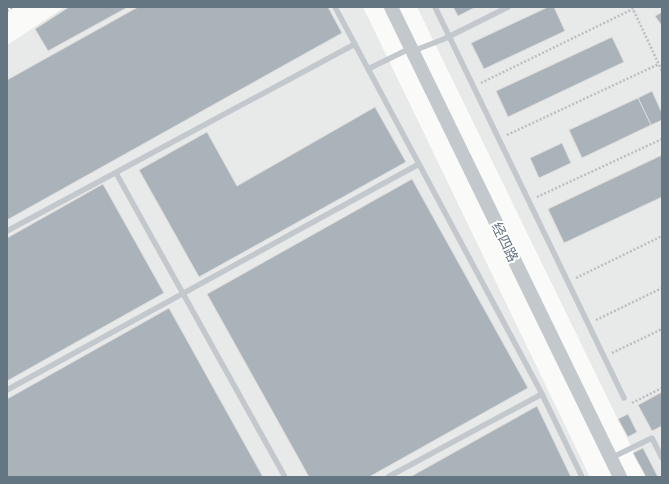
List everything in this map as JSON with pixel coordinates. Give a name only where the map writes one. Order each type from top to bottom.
[{"type":"street","name":"经四路","points":[[391,7],[620,477]]},
{"type":"lane","points":[[335,7],[542,394],[582,477]]},
{"type":"lane","points":[[435,7],[624,398]]},
{"type":"lane","points":[[368,69],[449,36],[508,7]]},
{"type":"lane","points":[[7,231],[355,44]]},
{"type":"lane","points":[[7,390],[419,164]]},
{"type":"lane","points":[[116,172],[285,477]]},
{"type":"lane","points":[[388,477],[542,394]]},
{"type":"lane","points":[[610,458],[652,438],[662,458]]},
{"type":"path","points":[[7,11],[13,7]]},
{"type":"path","points":[[474,86],[632,8],[662,71]]},
{"type":"path","points":[[499,139],[659,64]]},
{"type":"path","points":[[529,201],[662,139]]},
{"type":"path","points":[[568,281],[662,236]]},
{"type":"path","points":[[588,323],[662,288]]},
{"type":"path","points":[[605,357],[662,329]]},
{"type":"path","points":[[624,398],[630,404],[662,388]]},
{"type":"shaded area","points":[[65,7],[363,7],[590,477],[7,477],[7,45]]},
{"type":"shaded area","points":[[417,7],[662,7],[662,477],[646,477]]},
{"type":"building","points":[[69,7],[128,7],[48,51],[35,29]]},
{"type":"building","points":[[138,7],[328,7],[342,33],[7,220],[7,80]]},
{"type":"building","points":[[453,7],[476,7],[458,16]]},
{"type":"building","points":[[548,7],[554,7],[565,31],[484,69],[471,43]]},
{"type":"building","points":[[662,12],[662,26],[655,16]]},
{"type":"building","points":[[612,37],[624,62],[508,117],[496,91]]},
{"type":"building","points":[[652,91],[662,113],[662,120],[651,125],[638,98]]},
{"type":"building","points":[[638,98],[651,125],[582,158],[569,130]]},
{"type":"building","points":[[375,107],[406,162],[199,277],[139,170],[207,132],[237,186]]},
{"type":"building","points":[[562,143],[571,163],[539,178],[530,158]]},
{"type":"building","points":[[662,155],[662,197],[564,243],[548,209]]},
{"type":"building","points":[[412,179],[528,388],[369,477],[309,477],[207,294]]},
{"type":"building","points":[[103,184],[164,293],[7,381],[7,238]]},
{"type":"building","points":[[169,308],[263,477],[7,477],[7,399]]},
{"type":"building","points":[[662,392],[662,426],[652,431],[638,405]]},
{"type":"building","points":[[537,406],[571,477],[410,477]]},
{"type":"building","points":[[628,414],[637,432],[628,437],[618,419]]},
{"type":"building","points":[[643,448],[658,477],[646,477],[633,453]]}]
